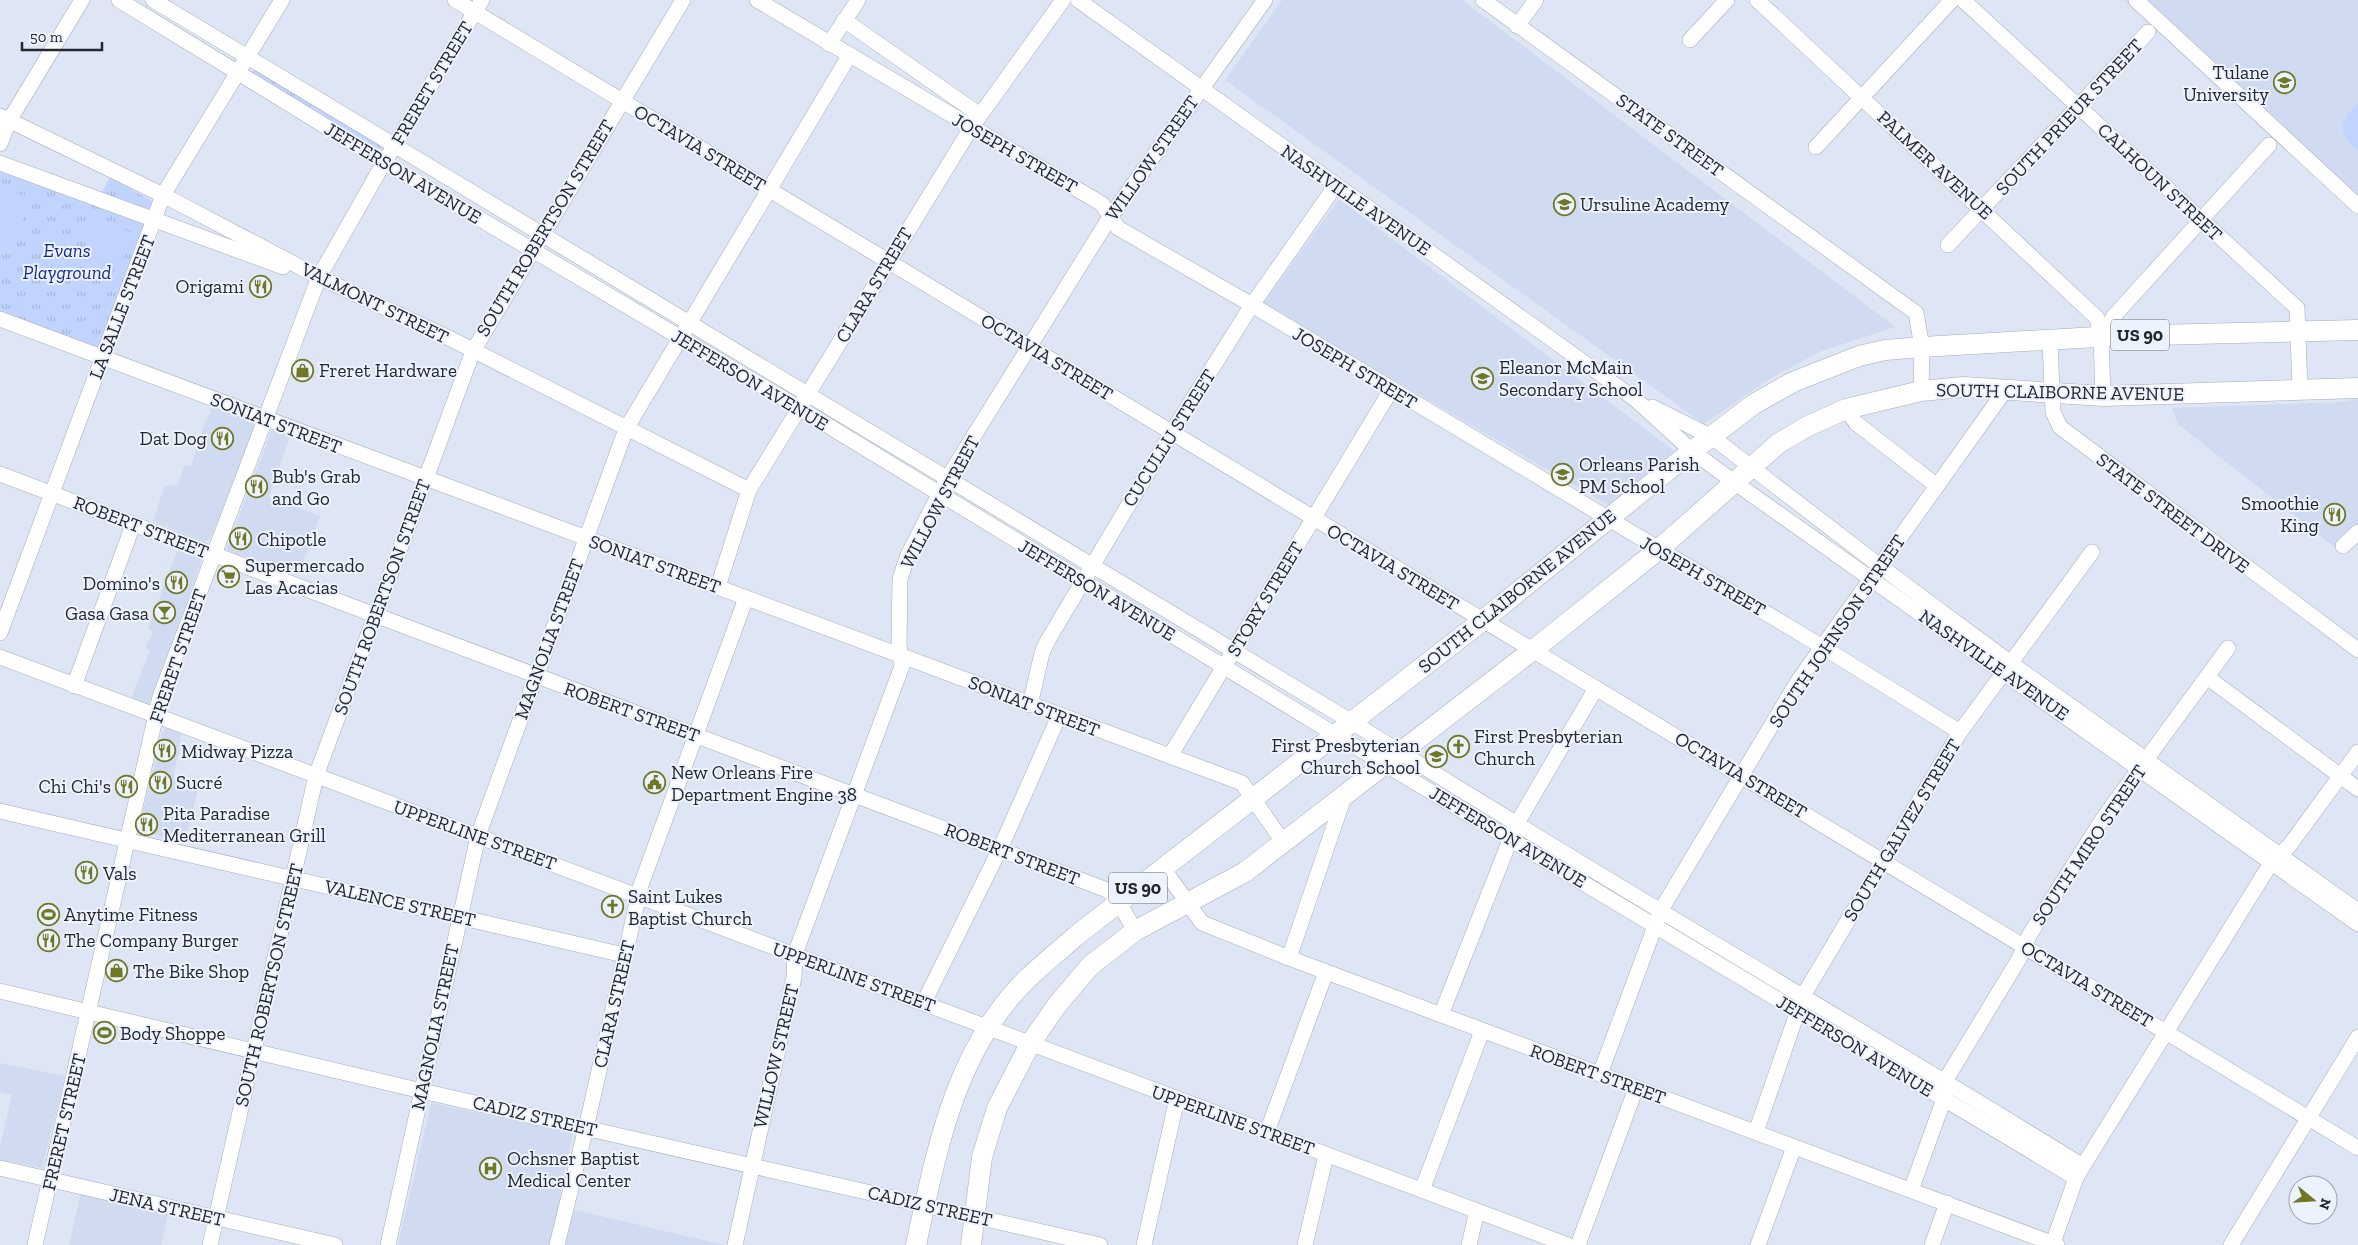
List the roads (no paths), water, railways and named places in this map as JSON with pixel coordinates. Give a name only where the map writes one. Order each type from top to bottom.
[{"type":"main road","name":"SOUTH CLAIBORNE AVENUE","points":[[916,1245],[948,1112],[970,1058],[988,1027],[1028,978],[1163,868],[1482,621],[1692,451],[1754,404],[1793,382],[1829,366],[1885,350],[2101,337],[2358,330]]},
{"type":"main road","name":"SOUTH CLAIBORNE AVENUE","points":[[971,1245],[982,1157],[997,1108],[1030,1044],[1057,1005],[1090,966],[1135,931],[1245,872],[1284,843],[1394,759],[1658,550],[1779,443],[1808,426],[1846,409],[1921,391],[1963,387],[2103,396],[2358,388]]},
{"type":"street","points":[[0,144],[5,119],[82,0]]},
{"type":"street","name":"JEFFERSON AVENUE","points":[[119,0],[384,162],[679,338],[947,479],[1352,722],[1394,759]]},
{"type":"street","name":"JEFFERSON AVENUE","points":[[153,0],[688,323],[940,494],[1224,667],[1336,735],[1394,759],[1513,832],[1656,926],[1798,1012],[1944,1099],[2079,1172]]},
{"type":"street","name":"LA SALLE STREET","points":[[0,633],[163,195],[282,0]]},
{"type":"street","name":"OCTAVIA STREET","points":[[455,0],[478,6],[621,100],[2358,1148]]},
{"type":"street","name":"SOUTH ROBERTSON STREET","points":[[210,1245],[316,776],[473,351],[621,100],[683,0]]},
{"type":"street","name":"JOSEPH STREET","points":[[757,0],[1102,204],[1118,228],[1252,305],[1607,520],[1822,646],[1960,732]]},
{"type":"street","points":[[829,44],[858,0]]},
{"type":"street","name":"CLARA STREET","points":[[718,587],[749,490],[971,128],[1063,0]]},
{"type":"street","name":"NASHVILLE AVENUE","points":[[1078,0],[1635,399],[1692,451],[1734,482],[1876,572],[2275,859],[2358,924]]},
{"type":"street","name":"WILLOW STREET","points":[[735,1245],[794,976],[795,954],[902,666],[900,579],[908,554],[947,479],[1110,217],[1264,0]]},
{"type":"street","name":"STATE STREET","points":[[1483,0],[1916,313],[1922,347],[1921,391]]},
{"type":"street","points":[[1517,26],[1536,0]]},
{"type":"street","points":[[1690,40],[1727,0]]},
{"type":"street","name":"PALMER AVENUE","points":[[1757,0],[1862,96],[2097,318],[2101,337],[2103,396]]},
{"type":"street","points":[[1816,147],[1952,0]]},
{"type":"street","name":"CALHOUN STREET","points":[[1963,0],[2297,308],[2300,390]]},
{"type":"street","points":[[2136,0],[2358,206]]},
{"type":"street","name":"FRERET STREET","points":[[35,1245],[90,1011],[155,716],[264,419],[319,277],[384,162],[478,6]]},
{"type":"street","points":[[844,20],[980,114]]},
{"type":"street","name":"SOUTH PRIEUR STREET","points":[[1948,245],[2080,107],[2148,32]]},
{"type":"street","name":"MAGNOLIA STREET","points":[[388,1245],[478,836],[626,429],[849,56]]},
{"type":"street","name":"VALMONT STREET","points":[[5,119],[163,195],[319,277],[473,351],[749,490]]},
{"type":"street","points":[[2101,337],[2114,316],[2269,145]]},
{"type":"street","points":[[0,164],[284,267],[319,277]]},
{"type":"street","name":"CUCULLU STREET","points":[[1030,705],[1042,653],[1083,581],[1172,432],[1252,305],[1336,185]]},
{"type":"street","name":"SONIAT STREET","points":[[0,319],[1242,783],[1284,843]]},
{"type":"street","name":"STATE STREET DRIVE","points":[[2050,340],[2053,412],[2060,427],[2358,650]]},
{"type":"street","name":"SOUTH JOHNSON STREET","points":[[1600,1074],[1661,910],[1822,646],[2006,389]]},
{"type":"street","name":"STORY STREET","points":[[1170,756],[1391,390]]},
{"type":"street","name":"NASHVILLE AVENUE","points":[[1635,399],[1712,437],[1752,467],[1876,572]]},
{"type":"street","points":[[1846,409],[1856,423],[1937,486]]},
{"type":"street","name":"ROBERT STREET","points":[[0,474],[535,677],[1000,849],[1107,890],[1120,903]]},
{"type":"street","points":[[74,686],[133,525]]},
{"type":"street","points":[[2343,546],[2358,532]]},
{"type":"street","name":"SOUTH GALVEZ STREET","points":[[1756,1132],[1803,996],[1960,732],[2009,668],[2092,552]]},
{"type":"street","name":"CLARA STREET","points":[[557,1245],[638,896],[694,735],[746,598]]},
{"type":"street","name":"SOUTH MIRO STREET","points":[[1911,1190],[1944,1099],[1945,1081],[2104,817],[2228,648]]},
{"type":"street","name":"UPPERLINE STREET","points":[[0,657],[1568,1245]]},
{"type":"street","points":[[2207,676],[2358,789]]},
{"type":"street","points":[[1441,1015],[1513,832],[1596,688]]},
{"type":"street","points":[[924,1002],[1000,849],[1059,716]]},
{"type":"street","points":[[2055,1244],[2079,1172],[2275,859],[2289,846],[2358,752]]},
{"type":"street","points":[[1289,958],[1344,797]]},
{"type":"street","name":"VALENCE STREET","points":[[0,812],[624,955]]},
{"type":"street","name":"JEFFERSON AVENUE","points":[[1513,832],[1661,910],[1945,1081],[2079,1172]]},
{"type":"street","name":"NASHVILLE AVENUE","points":[[2275,859],[2358,911]]},
{"type":"street","name":"ROBERT STREET","points":[[1163,868],[1202,923],[1482,1031],[2055,1244]]},
{"type":"street","points":[[1120,903],[1135,931]]},
{"type":"street","points":[[1267,1132],[1326,972]]},
{"type":"street","name":"CADIZ STREET","points":[[0,991],[422,1091],[1100,1245]]},
{"type":"street","points":[[1422,1190],[1482,1031]]},
{"type":"street","points":[[2231,1245],[2358,1037]]},
{"type":"street","points":[[1578,1245],[1636,1088]]},
{"type":"street","points":[[1144,1245],[1177,1099]]},
{"type":"street","points":[[1758,1245],[1794,1148]]},
{"type":"street","points":[[1305,1245],[1326,1154]]},
{"type":"street","name":"JENA STREET","points":[[0,1168],[335,1245]]},
{"type":"street","points":[[1932,1245],[1947,1203]]},
{"type":"street","points":[[1469,1245],[1477,1211]]},
{"type":"place","name":"Tulane University","points":[[2285,83]]},
{"type":"place","name":"Ursuline Academy","points":[[1564,204]]},
{"type":"place","name":"Origami","points":[[260,286]]},
{"type":"place","name":"Freret Hardware","points":[[303,370]]},
{"type":"place","name":"Eleanor McMain Secondary School","points":[[1483,378]]},
{"type":"place","name":"Dat Dog","points":[[223,438]]},
{"type":"place","name":"Orleans Parish PM School","points":[[1563,475]]},
{"type":"place","name":"Bub's Grab and Go","points":[[256,487]]},
{"type":"place","name":"Smoothie King","points":[[2335,514]]},
{"type":"place","name":"Chipotle","points":[[241,539]]},
{"type":"place","name":"Supermercado Las Acacias","points":[[229,576]]},
{"type":"place","name":"Domino's","points":[[176,583]]},
{"type":"place","name":"Gasa Gasa","points":[[165,613]]},
{"type":"place","name":"First Presbyterian Church","points":[[1458,747]]},
{"type":"place","name":"Midway Pizza","points":[[165,751]]},
{"type":"place","name":"First Presbyterian Church School","points":[[1436,756]]},
{"type":"place","name":"Sucré","points":[[160,782]]},
{"type":"place","name":"New Orleans Fire Department Engine 38","points":[[655,783]]},
{"type":"place","name":"Chi Chi's","points":[[127,786]]},
{"type":"place","name":"Pita Paradise Mediterranean Grill","points":[[147,824]]},
{"type":"place","name":"Vals","points":[[87,873]]},
{"type":"place","name":"Saint Lukes Baptist Church","points":[[612,907]]},
{"type":"place","name":"Anytime Fitness","points":[[48,914]]},
{"type":"place","name":"The Company Burger","points":[[48,940]]},
{"type":"place","name":"The Bike Shop","points":[[117,971]]},
{"type":"place","name":"Body Shoppe","points":[[104,1033]]},
{"type":"place","name":"Ochsner Baptist Medical Center","points":[[491,1169]]},
{"type":"park label","name":"Evans Playground","points":[[67,261]]}]
